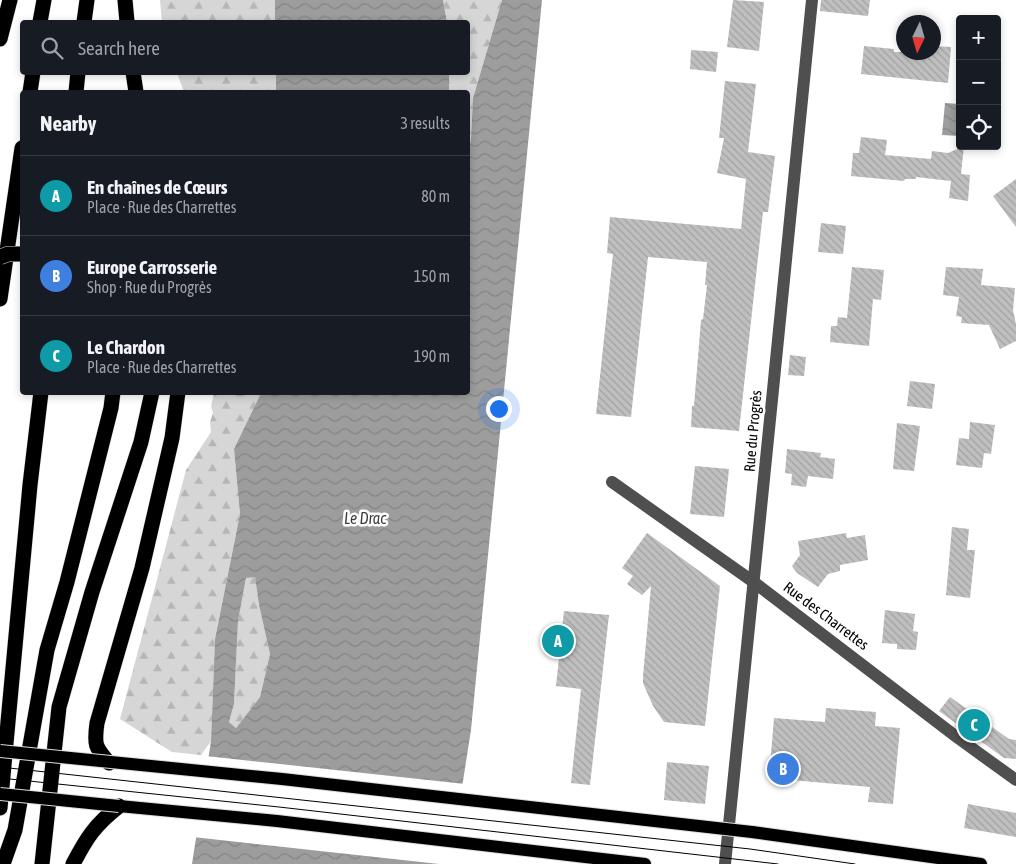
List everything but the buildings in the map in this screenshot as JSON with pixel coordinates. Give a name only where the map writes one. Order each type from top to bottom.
[{"type":"highway","points":[[0,39],[10,0]]},
{"type":"highway","points":[[40,20],[44,0]]},
{"type":"highway","points":[[84,20],[87,0]]},
{"type":"highway","points":[[125,0],[127,20]]},
{"type":"highway","points":[[30,90],[33,75]]},
{"type":"highway","points":[[76,90],[78,75]]},
{"type":"highway","points":[[133,75],[136,90]]},
{"type":"highway","points":[[0,299],[20,162]]},
{"type":"highway","points":[[0,257],[8,254],[20,254]]},
{"type":"highway","points":[[0,808],[29,494],[41,395]]},
{"type":"highway","points":[[3,864],[15,830],[46,650],[67,582],[111,408],[113,395]]},
{"type":"highway","points":[[42,864],[59,707],[92,592],[141,442],[151,395]]},
{"type":"highway","points":[[109,763],[96,749],[97,723],[142,568],[172,438],[178,395]]},
{"type":"highway","points":[[73,864],[96,827],[119,806]]},
{"type":"main road","points":[[0,751],[292,780],[752,832],[981,864]]},
{"type":"main road","points":[[0,794],[277,821],[644,864]]},
{"type":"street","name":"Rue du Progrès","points":[[725,864],[755,583],[812,0]]},
{"type":"street","name":"Rue des Charrettes","points":[[612,482],[755,583],[1016,780]]},
{"type":"green space","points":[[160,0],[275,0],[275,20],[162,20]]},
{"type":"green space","points":[[443,0],[502,0],[473,98],[470,145],[470,90],[449,90],[449,75],[470,75],[470,20],[447,20]]},
{"type":"green space","points":[[178,75],[276,75],[276,90],[183,90]]},
{"type":"green space","points":[[214,395],[260,395],[234,449],[240,514],[215,639],[211,741],[201,755],[172,752],[120,719],[186,470],[211,432],[210,422],[213,413],[211,406]]},
{"type":"green space","points":[[255,576],[259,605],[270,654],[260,697],[236,728],[229,722],[234,704],[238,620],[246,578]]},
{"type":"water","points":[[275,0],[443,0],[447,20],[275,20]]},
{"type":"water","name":"Le Drac","points":[[502,0],[542,0],[471,730],[450,864],[192,864],[211,741],[215,639],[240,514],[234,449],[260,395],[470,395],[471,138],[473,98]],"holes":[[[255,577],[270,654],[260,697],[236,728],[229,722],[234,704],[238,621],[246,578]]]},
{"type":"water","points":[[276,75],[449,75],[449,90],[276,90]]},
{"type":"water","points":[[945,103],[956,104],[956,136],[942,135]]},
{"type":"pier","points":[[206,756],[465,784],[453,864],[193,837]]},
{"type":"tram line","points":[[0,767],[750,849],[855,864]]},
{"type":"tram line","points":[[0,778],[279,807],[778,864]]},
{"type":"place","name":"En chaînes de Cœurs","points":[[558,641]]},
{"type":"place","name":"Le Chardon","points":[[974,725]]},
{"type":"place","name":"Europe Carrosserie","points":[[783,769]]}]
